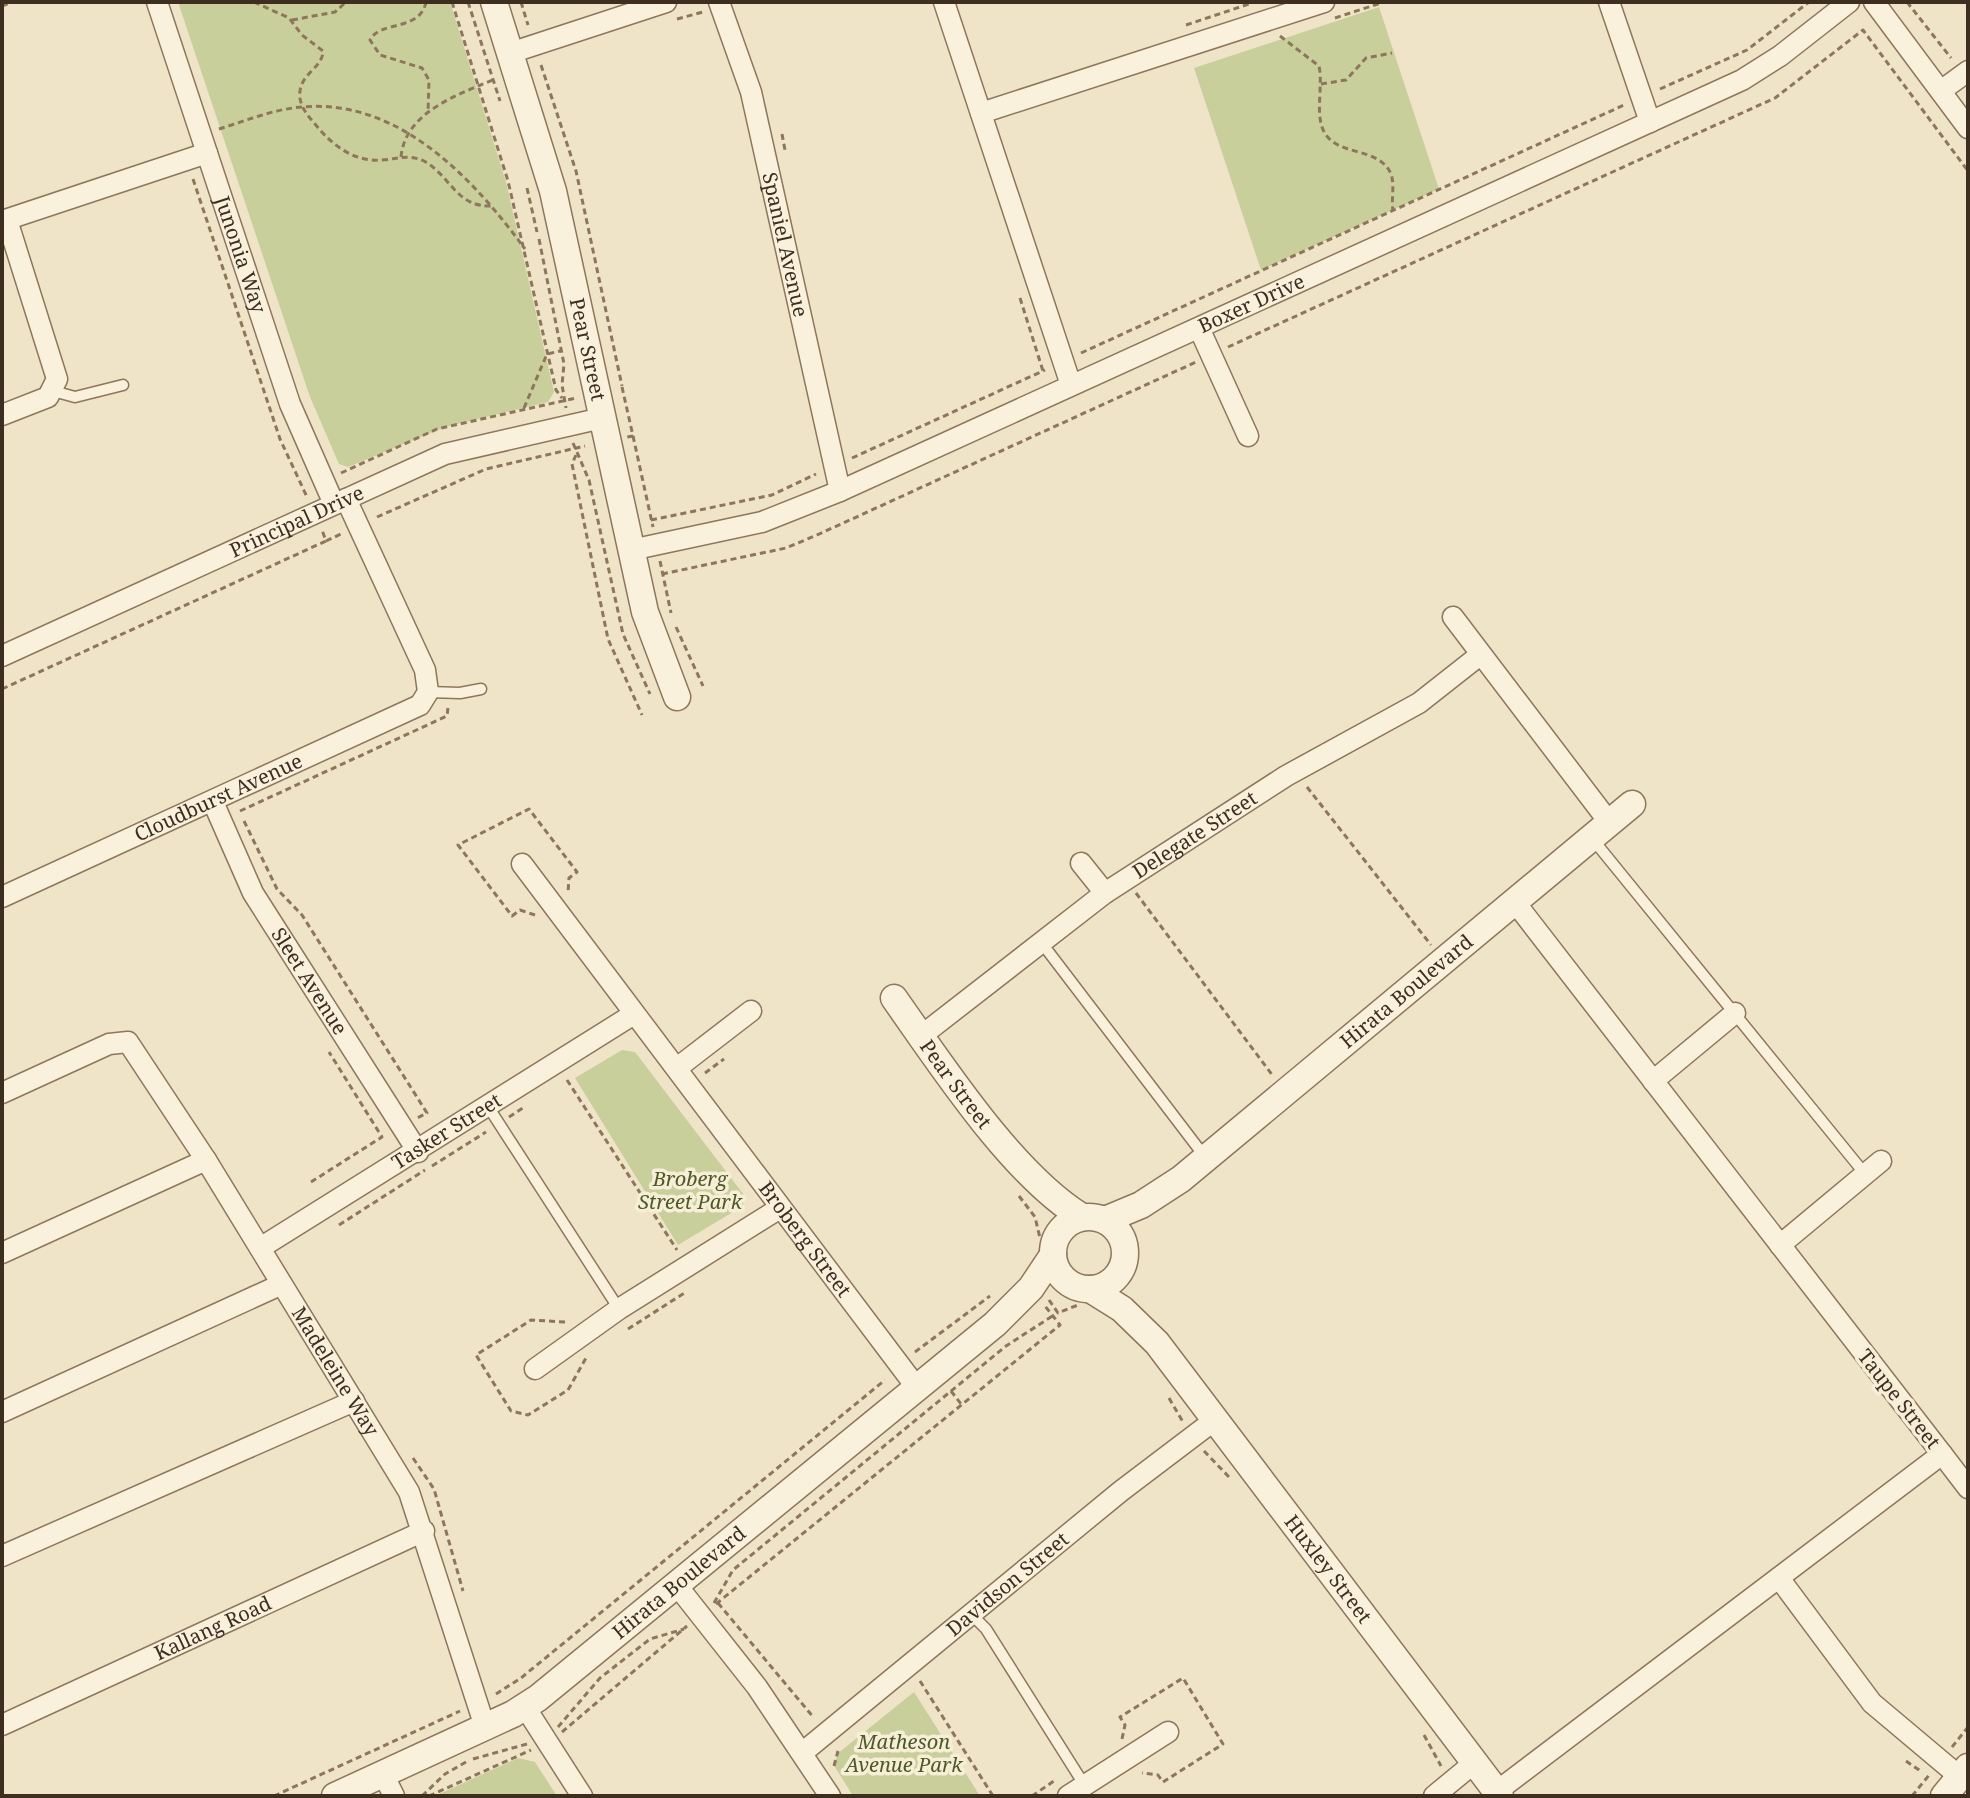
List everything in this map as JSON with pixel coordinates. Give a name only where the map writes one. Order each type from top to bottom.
[{"type":"street","name":"Junonia Way","points":[[157,2],[199,149],[290,404],[340,501]]},
{"type":"street","name":"Pear Street","points":[[494,2],[519,63],[553,191],[645,612],[677,697]]},
{"type":"street","name":"Spaniel Avenue","points":[[719,2],[751,92],[825,470],[840,491]]},
{"type":"street","points":[[944,2],[1071,385]]},
{"type":"street","points":[[981,113],[1324,2]]},
{"type":"street","points":[[1609,2],[1650,122]]},
{"type":"street","name":"Boxer Drive","points":[[631,550],[762,522],[840,491],[1742,80],[1780,56],[1849,2]]},
{"type":"street","points":[[1874,2],[1968,128]]},
{"type":"street","points":[[519,63],[670,11]]},
{"type":"street","points":[[1942,90],[1968,71]]},
{"type":"street","points":[[2,415],[41,401],[53,391],[57,379],[55,363],[4,220],[199,149]]},
{"type":"street","points":[[1199,328],[1248,436]]},
{"type":"street","name":"Principal Drive","points":[[2,656],[458,450],[602,418]]},
{"type":"street","points":[[340,501],[425,670],[428,692]]},
{"type":"street","points":[[1453,617],[1600,830]]},
{"type":"street","name":"Delegate Street","points":[[921,1036],[1105,893],[1295,771],[1419,703],[1480,655]]},
{"type":"street","name":"Cloudburst Avenue","points":[[2,897],[225,811],[411,711],[420,705],[428,692]]},
{"type":"street","name":"Hirata Boulevard","points":[[1124,1259],[1143,1221],[1181,1179],[1632,804]]},
{"type":"street","name":"Sleet Avenue","points":[[225,811],[253,893],[418,1152]]},
{"type":"street","points":[[1081,863],[1105,893]]},
{"type":"street","name":"Broberg Street","points":[[522,864],[780,1208],[912,1370]]},
{"type":"street","name":"Taupe Street","points":[[1498,1794],[1942,1454],[1514,901]]},
{"type":"street","name":"Pear Street","points":[[894,998],[1021,1166],[1062,1205],[1093,1219]]},
{"type":"street","points":[[677,1068],[751,1011]]},
{"type":"street","points":[[1653,1081],[1735,1013]]},
{"type":"street","name":"Tasker Street","points":[[260,1248],[489,1108],[634,1014]]},
{"type":"street","name":"Madeleine Way","points":[[2,1093],[109,1044],[128,1042],[206,1160],[409,1492],[481,1715]]},
{"type":"street","points":[[2,1253],[206,1160]]},
{"type":"street","name":"Pear Street","points":[[1021,1166],[1051,1245]]},
{"type":"street","points":[[1780,1245],[1873,1168]]},
{"type":"street","name":"Hirata Boulevard","points":[[1093,1219],[1141,1205],[1181,1179]]},
{"type":"street","points":[[535,1369],[619,1309],[780,1208]]},
{"type":"street","points":[[1093,1219],[1122,1236],[1124,1259],[1113,1280],[1086,1295],[1059,1273],[1051,1245],[1093,1219]]},
{"type":"street","name":"Hirata Boulevard","points":[[995,1324],[1031,1288],[1051,1245]]},
{"type":"street","name":"Huxley Street","points":[[1124,1259],[1157,1343]]},
{"type":"street","points":[[2,1412],[280,1285]]},
{"type":"street","name":"Hirata Boulevard","points":[[335,1796],[388,1785],[481,1715],[525,1707],[675,1583],[912,1370],[995,1324],[1086,1295]]},
{"type":"street","name":"Huxley Street","points":[[1086,1295],[1122,1309],[1157,1343],[1498,1794]]},
{"type":"street","points":[[2,1556],[354,1401]]},
{"type":"street","name":"Davidson Street","points":[[802,1753],[1121,1491],[1216,1419]]},
{"type":"street","points":[[1942,1454],[1968,1488]]},
{"type":"street","name":"Kallang Road","points":[[2,1725],[424,1531]]},
{"type":"street","points":[[1779,1578],[1872,1703],[1951,1772]]},
{"type":"street","points":[[675,1583],[757,1687],[830,1796]]},
{"type":"street","points":[[525,1707],[582,1796]]},
{"type":"street","points":[[1076,1791],[1168,1732]]},
{"type":"street","points":[[1434,1796],[1474,1763]]},
{"type":"lane","points":[[53,391],[75,397],[123,385]]},
{"type":"lane","points":[[428,692],[449,694],[481,689]]},
{"type":"lane","points":[[1600,830],[1735,1013],[1873,1168]]},
{"type":"lane","points":[[1041,942],[1205,1158]]},
{"type":"lane","points":[[489,1108],[619,1309]]},
{"type":"lane","points":[[972,1615],[986,1629],[1076,1791]]},
{"type":"path","points":[[2,6],[13,2]]},
{"type":"path","points":[[254,2],[292,20],[302,35],[323,51],[322,62],[302,81],[302,106],[323,135],[350,155],[368,160],[401,157],[425,162],[465,201],[493,206]]},
{"type":"path","points":[[292,20],[335,12],[346,2]]},
{"type":"path","points":[[426,2],[414,20],[376,33],[370,40],[380,55],[422,68],[429,80],[428,113]]},
{"type":"path","points":[[452,2],[508,181],[556,390],[565,401],[564,364],[524,175]]},
{"type":"path","points":[[468,2],[519,63],[576,171],[622,386]]},
{"type":"path","points":[[502,107],[519,63],[521,2]]},
{"type":"path","points":[[651,520],[772,495],[1747,50],[1809,2]]},
{"type":"path","points":[[1907,2],[1951,58]]},
{"type":"path","points":[[670,11],[702,11],[707,25]]},
{"type":"path","points":[[662,574],[786,548],[817,535],[1775,98],[1863,30],[1968,171]]},
{"type":"path","points":[[1280,36],[1315,59],[1321,84],[1323,129],[1337,145],[1368,154],[1386,166],[1393,181],[1393,211]]},
{"type":"path","points":[[1321,84],[1346,80],[1366,58],[1392,53]]},
{"type":"path","points":[[401,157],[406,133],[428,113],[519,63]]},
{"type":"path","points":[[2,689],[326,541],[280,439],[199,149],[302,106],[350,110],[373,116],[406,133],[449,163],[493,206],[525,249]]},
{"type":"path","points":[[524,409],[547,354]]},
{"type":"path","points":[[576,455],[572,464],[608,639],[642,715]]},
{"type":"path","points":[[812,460],[825,470]]},
{"type":"path","points":[[311,1182],[427,1113],[302,915],[277,889],[225,811],[447,716],[449,694]]},
{"type":"path","points":[[1295,771],[1444,960]]},
{"type":"path","points":[[1127,879],[1284,1092]]},
{"type":"path","points":[[325,1045],[382,1137]]},
{"type":"path","points":[[567,1080],[677,1250]]},
{"type":"path","points":[[339,1225],[418,1175]]},
{"type":"path","points":[[1018,1195],[1051,1245]]},
{"type":"path","points":[[1049,1306],[1060,1325],[713,1606],[733,1570],[1006,1346],[1049,1306],[1078,1305],[1086,1295]]},
{"type":"path","points":[[274,1796],[481,1715],[521,1678],[912,1370]]},
{"type":"path","points":[[1164,1390],[1208,1458],[1238,1485]]},
{"type":"path","points":[[718,1603],[813,1719]]},
{"type":"path","points":[[422,1796],[456,1767],[483,1755],[545,1739],[565,1722],[600,1678],[650,1639],[684,1629],[545,1739],[429,1796]]},
{"type":"path","points":[[909,1666],[993,1796]]},
{"type":"path","points":[[1912,1796],[1951,1772],[1968,1727]]},
{"type":"path","points":[[1420,1728],[1452,1781]]},
{"type":"path","points":[[1906,1761],[1951,1772]]},
{"type":"green space","points":[[178,2],[450,2],[506,182],[554,392],[548,402],[445,427],[348,467],[339,464],[310,397]]},
{"type":"green space","points":[[1379,7],[1439,189],[1261,270],[1194,68]]},
{"type":"green space","name":"Broberg Street Park","points":[[622,1050],[635,1052],[744,1195],[743,1206],[678,1245],[575,1078]]},
{"type":"green space","name":"Matheson Avenue Park","points":[[914,1692],[980,1796],[853,1796],[835,1767],[837,1754]]},
{"type":"green space","points":[[518,1758],[535,1762],[557,1796],[435,1796]]}]
